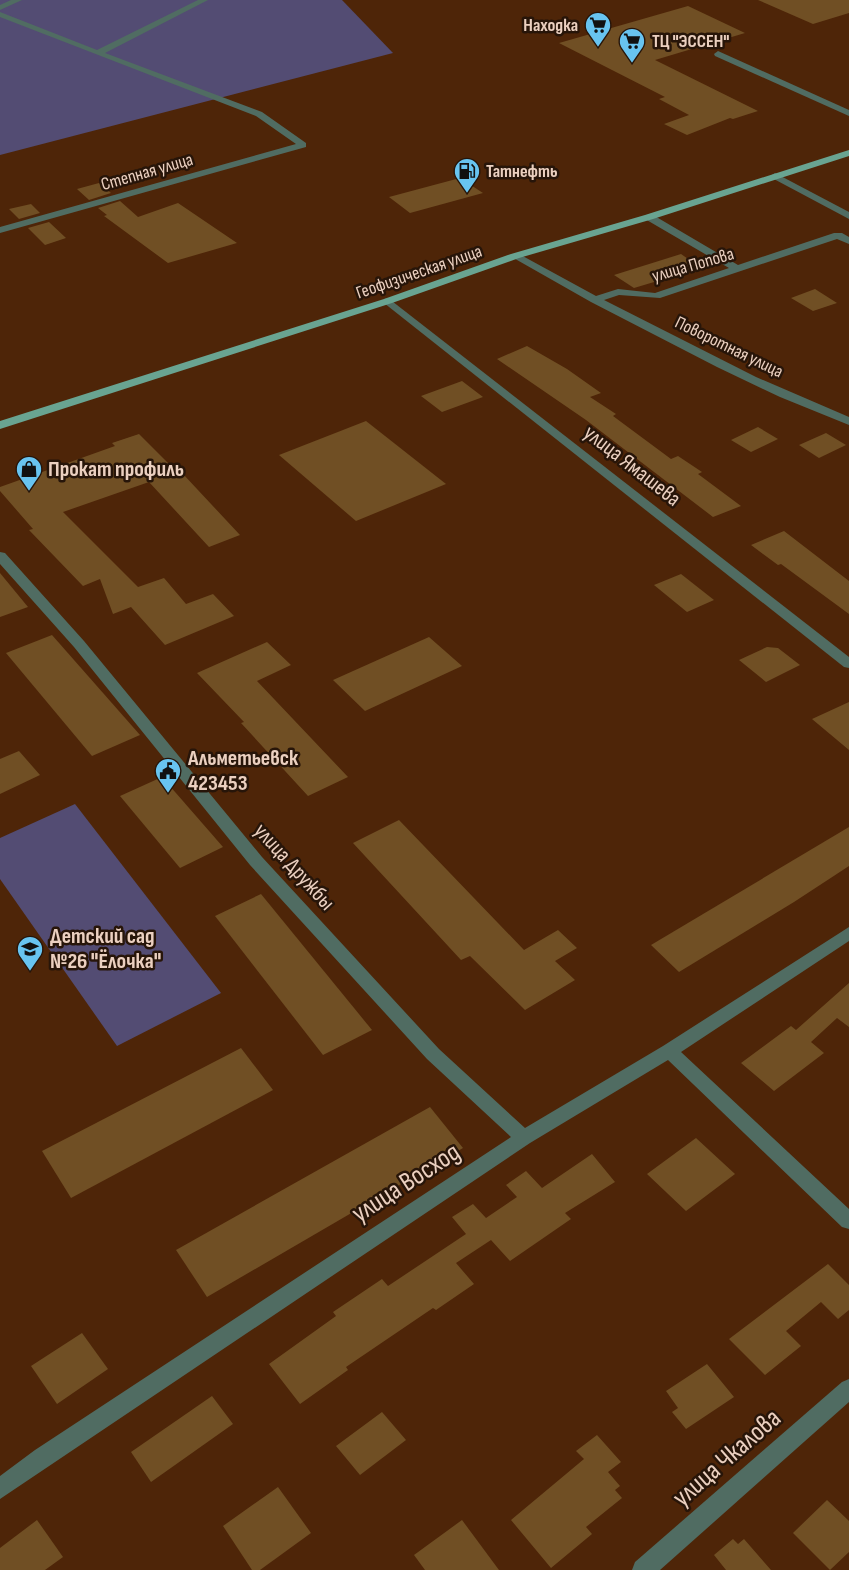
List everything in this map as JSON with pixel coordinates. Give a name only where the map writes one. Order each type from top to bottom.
[{"type":"main road","name":"Геофизическая улица","points":[[0,425],[388,301],[515,256],[649,217],[849,153]]},
{"type":"street","points":[[0,8],[18,0]]},
{"type":"street","points":[[0,14],[97,53],[204,0]]},
{"type":"street","name":"Степная улица","points":[[0,230],[303,146],[260,114],[97,53]]},
{"type":"street","points":[[718,54],[849,113]]},
{"type":"street","points":[[775,176],[849,216]]},
{"type":"street","points":[[649,217],[738,269]]},
{"type":"street","name":"улица Попова","points":[[595,300],[618,292],[656,296],[844,233],[849,241]]},
{"type":"street","points":[[515,256],[595,300]]},
{"type":"street","name":"Поворотная улица","points":[[595,300],[682,345],[814,408],[849,421]]},
{"type":"street","name":"улица Ямашева","points":[[388,301],[849,664]]},
{"type":"street","name":"улица Дружбы","points":[[0,556],[79,644],[256,861],[434,1054],[524,1138]]},
{"type":"street","name":"улица Восход","points":[[0,1489],[61,1444],[524,1138],[669,1051],[849,933]]},
{"type":"street","points":[[669,1051],[849,1221]]},
{"type":"street","name":"улица Чкалова","points":[[643,1570],[849,1389]]},
{"type":"shaded area","points":[[0,0],[342,0],[393,53],[0,155]]},
{"type":"shaded area","points":[[75,804],[221,993],[117,1046],[0,879],[0,838]]},
{"type":"building","points":[[758,0],[849,0],[849,13],[813,24]]},
{"type":"building","name":"ТЦ \"ЭССЕН\"","points":[[688,6],[745,33],[655,60],[758,111],[730,118],[687,135],[664,124],[689,115],[659,99],[665,97],[559,43]]},
{"type":"building","points":[[460,178],[483,193],[410,213],[389,197]]},
{"type":"building","points":[[99,183],[111,193],[89,200],[77,189]]},
{"type":"building","points":[[120,201],[138,217],[178,203],[237,243],[168,263],[104,216],[107,215],[98,208]]},
{"type":"building","points":[[31,204],[40,213],[19,219],[9,209]]},
{"type":"building","points":[[49,222],[66,238],[45,245],[28,228]]},
{"type":"building","points":[[681,254],[701,268],[634,288],[614,275]]},
{"type":"building","points":[[815,289],[837,303],[813,311],[791,298]]},
{"type":"building","points":[[527,346],[567,369],[601,393],[590,397],[616,414],[613,416],[671,459],[678,456],[702,472],[698,474],[741,506],[713,517],[586,420],[497,359]]},
{"type":"building","points":[[462,381],[483,397],[442,412],[421,396]]},
{"type":"building","points":[[366,421],[446,484],[356,521],[279,455]]},
{"type":"building","points":[[758,427],[778,439],[751,452],[731,440]]},
{"type":"building","points":[[826,433],[846,445],[819,458],[799,445]]},
{"type":"building","points":[[139,434],[180,475],[183,474],[240,535],[209,547],[149,482],[63,512],[138,587],[164,578],[186,604],[213,594],[234,616],[165,645],[131,607],[113,614],[100,579],[83,586],[29,530],[33,529],[0,491],[0,487],[115,446],[112,443]]},
{"type":"building","points":[[784,531],[849,581],[849,614],[751,545]]},
{"type":"building","points":[[0,573],[28,607],[0,617]]},
{"type":"building","points":[[681,574],[714,600],[687,612],[654,585]]},
{"type":"building","points":[[52,635],[140,735],[92,756],[6,653]]},
{"type":"building","points":[[429,637],[462,666],[365,711],[333,680]]},
{"type":"building","points":[[267,642],[291,665],[257,681],[348,777],[308,796],[241,723],[244,722],[197,673]]},
{"type":"building","points":[[767,647],[778,648],[800,665],[766,682],[739,660]]},
{"type":"building","points":[[849,702],[849,750],[812,719]]},
{"type":"building","points":[[19,751],[40,775],[0,794],[0,759]]},
{"type":"building","points":[[162,777],[223,847],[180,868],[120,796]]},
{"type":"building","points":[[399,820],[524,950],[558,930],[577,948],[555,961],[575,980],[525,1010],[470,956],[461,960],[353,843]]},
{"type":"building","points":[[849,827],[849,866],[679,972],[651,945]]},
{"type":"building","points":[[261,894],[372,1030],[323,1055],[215,916]]},
{"type":"building","points":[[849,983],[849,1027],[837,1018],[811,1042],[824,1053],[774,1091],[741,1063],[791,1026],[796,1030]]},
{"type":"building","points":[[241,1048],[273,1090],[71,1198],[42,1151]]},
{"type":"building","points":[[430,1107],[463,1148],[207,1297],[176,1250]]},
{"type":"building","points":[[696,1138],[735,1174],[686,1211],[647,1174]]},
{"type":"building","points":[[592,1154],[615,1182],[565,1213],[571,1219],[510,1261],[491,1240],[456,1263],[474,1284],[436,1310],[433,1308],[346,1367],[348,1370],[300,1404],[269,1364],[336,1316],[333,1312],[382,1279],[388,1286],[466,1234],[452,1217],[473,1204],[486,1218],[517,1197],[506,1185],[526,1171],[542,1188]]},
{"type":"building","points":[[828,1264],[849,1285],[849,1310],[838,1319],[821,1302],[786,1331],[801,1346],[765,1375],[729,1339]]},
{"type":"building","points":[[82,1333],[108,1369],[57,1404],[31,1366]]},
{"type":"building","points":[[707,1364],[734,1397],[686,1429],[672,1412],[678,1408],[666,1391]]},
{"type":"building","points":[[212,1396],[233,1424],[151,1482],[131,1452]]},
{"type":"building","points":[[382,1412],[406,1440],[360,1475],[336,1446]]},
{"type":"building","points":[[597,1435],[621,1462],[608,1472],[620,1486],[615,1490],[622,1498],[586,1527],[592,1534],[551,1568],[511,1520],[584,1459],[576,1451]]},
{"type":"building","points":[[278,1487],[311,1533],[260,1570],[252,1570],[223,1526]]},
{"type":"building","points":[[827,1500],[849,1521],[849,1552],[830,1570],[793,1533]]},
{"type":"building","points":[[37,1520],[63,1557],[45,1570],[0,1570],[0,1548]]},
{"type":"building","points":[[462,1520],[499,1570],[425,1570],[414,1555]]},
{"type":"building","points":[[733,1539],[738,1544],[744,1539],[771,1570],[726,1570],[714,1555]]},
{"type":"place","name":"Находка","points":[[598,48]]},
{"type":"place","name":"ТЦ \"ЭССЕН\"","points":[[632,64]]},
{"type":"place","name":"Татнефть","points":[[467,194]]},
{"type":"place","name":"Прокат профиль","points":[[29,492]]},
{"type":"place","name":"Альметьевск 423453","points":[[168,794]]},
{"type":"place","name":"Детский сад №26 \"Ёлочка\"","points":[[30,972]]}]
